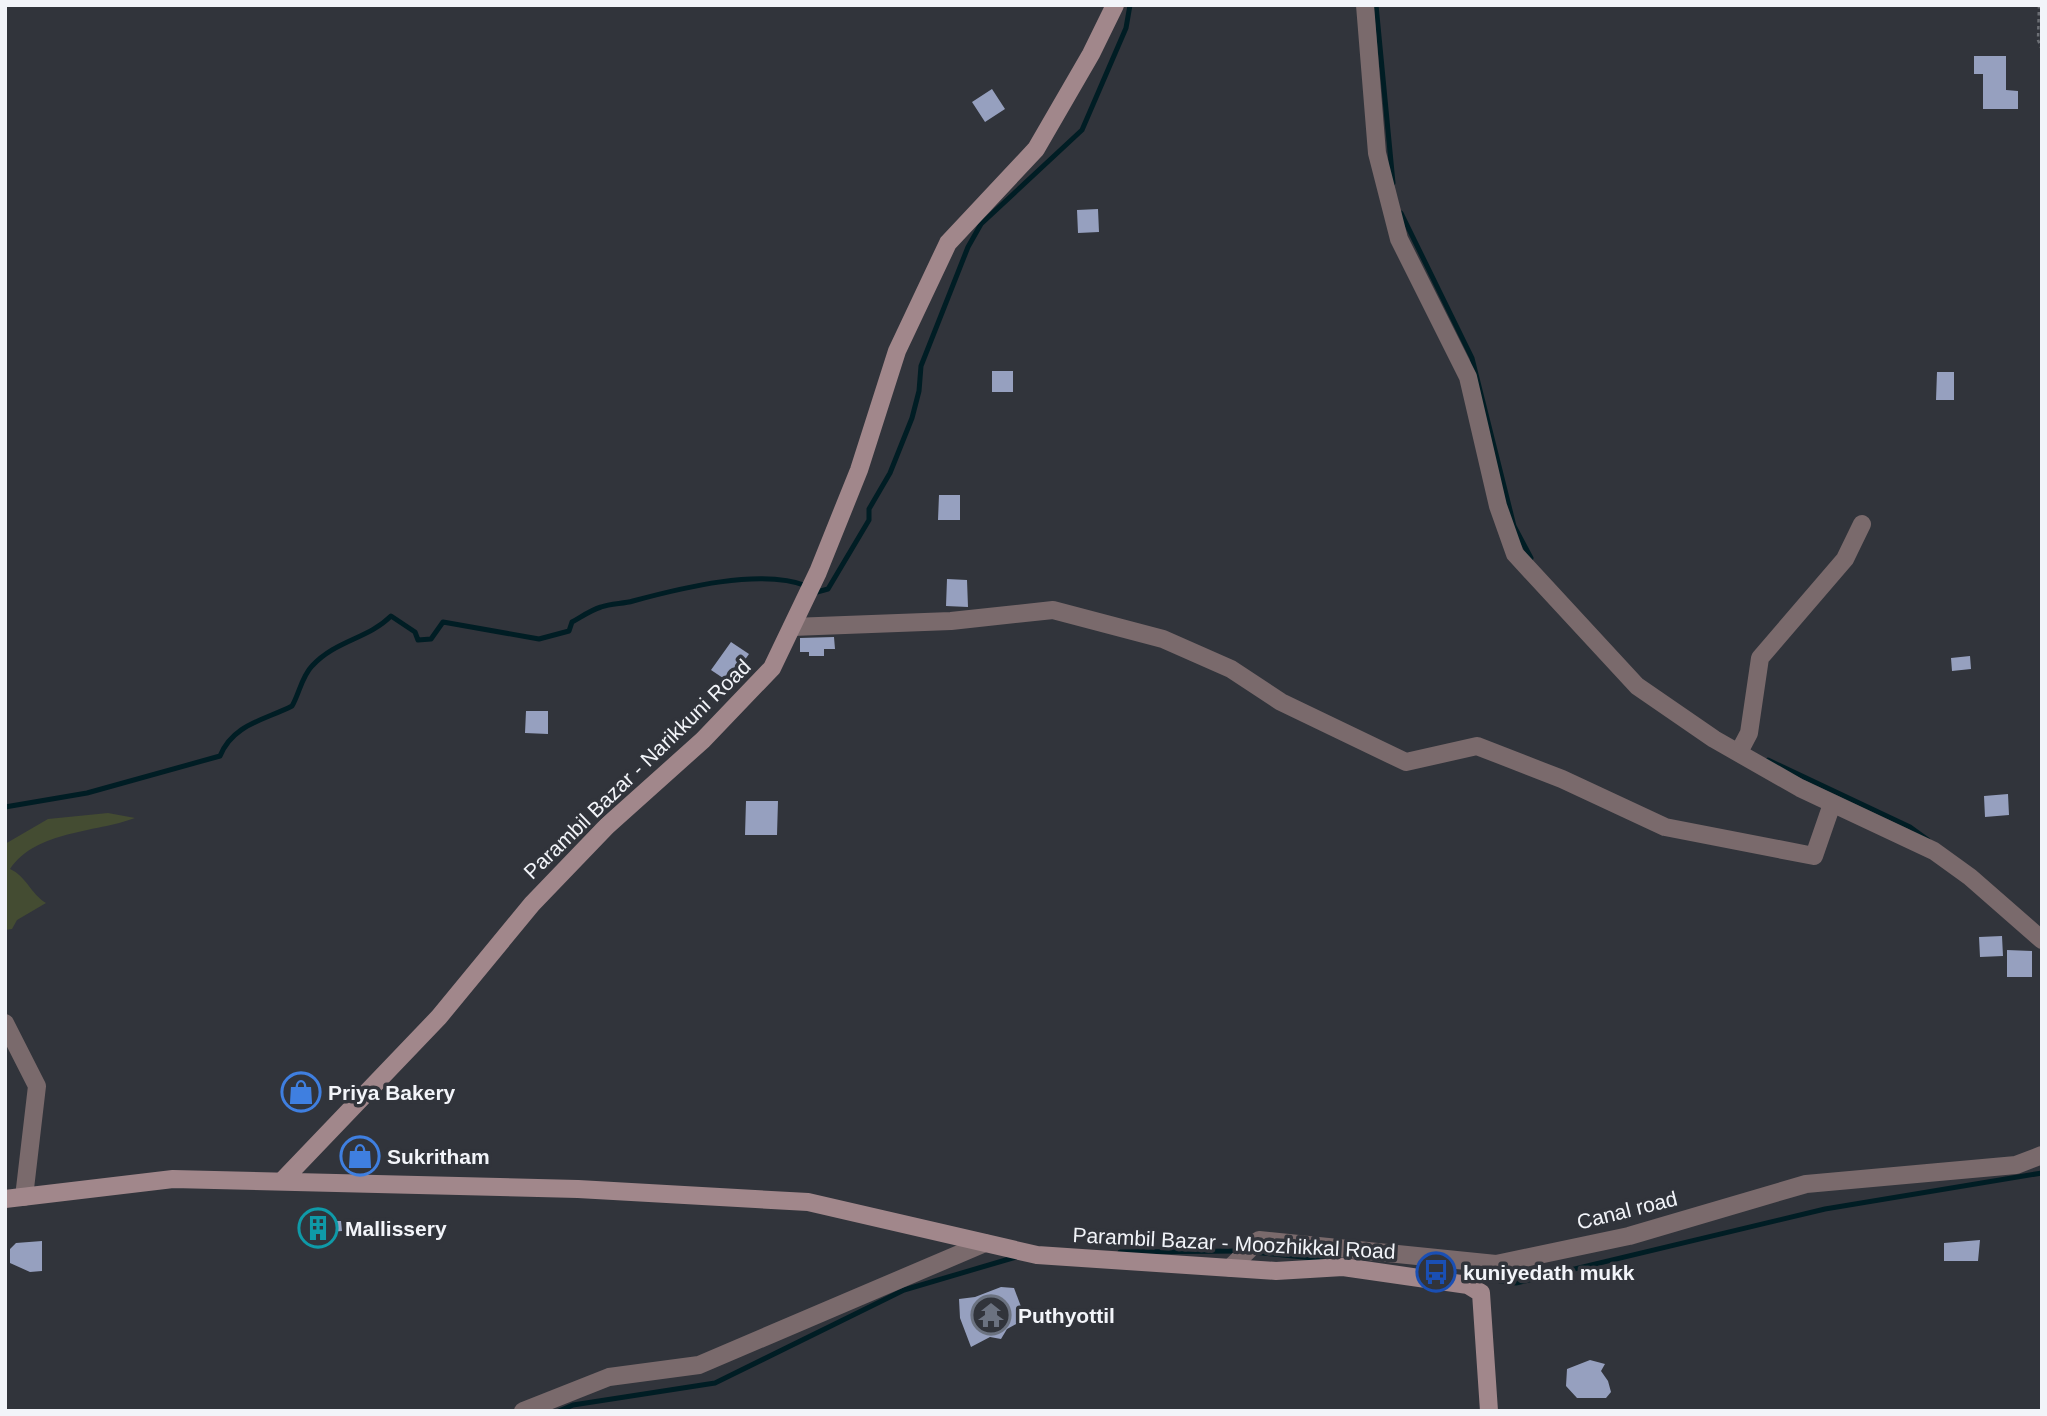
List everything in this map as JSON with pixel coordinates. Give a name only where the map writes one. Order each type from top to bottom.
[{"type":"main road","name":"Parambil Bazar - Narikkuni Road","points":[[282,1181],[439,1017],[532,904],[569,865],[607,826],[703,740],[772,668],[818,572],[859,470],[897,351],[948,243],[1036,149],[1091,54],[1115,5]]},
{"type":"main road","name":"Parambil Bazar - Moozhikkal Road","points":[[14,1198],[173,1179],[578,1189],[808,1202],[1037,1255],[1276,1271],[1343,1267],[1478,1288],[1483,1299],[1489,1411]]},
{"type":"street","points":[[1365,5],[1377,153],[1399,239],[1468,377],[1498,506],[1515,554],[1637,686],[1714,739],[1832,804],[1934,850],[1970,877],[2042,940]]},
{"type":"street","points":[[1739,752],[1749,733],[1760,658],[1845,559],[1862,524]]},
{"type":"street","points":[[792,627],[951,621],[1053,610],[1163,639],[1231,669],[1281,702],[1406,762],[1477,746],[1562,779],[1665,827],[1814,856],[1832,804]]},
{"type":"street","points":[[5,1023],[37,1086],[14,1198]]},
{"type":"street","name":"Canal road","points":[[1230,1268],[1259,1240],[1496,1264],[1629,1236],[1806,1184],[2016,1166],[2042,1155]]},
{"type":"street","points":[[523,1411],[609,1377],[699,1365],[985,1243]]},
{"type":"path","points":[[2039,5],[2038,40],[2042,50]]},
{"type":"green space","points":[[108,813],[135,818],[68,834],[35,847],[21,856],[10,869],[46,903],[17,920],[12,929],[5,930],[5,844],[48,819]]},
{"type":"building","points":[[1974,56],[2006,56],[2006,90],[2018,91],[2018,109],[1983,109],[1983,74],[1974,74]]},
{"type":"building","points":[[992,89],[1005,109],[985,122],[972,102]]},
{"type":"building","points":[[1098,209],[1099,232],[1078,233],[1077,210]]},
{"type":"building","points":[[992,371],[1013,371],[1013,392],[992,392]]},
{"type":"building","points":[[1937,372],[1954,372],[1954,400],[1936,400]]},
{"type":"building","points":[[939,495],[960,495],[960,520],[938,520]]},
{"type":"building","points":[[947,579],[967,580],[968,607],[946,606]]},
{"type":"building","points":[[834,637],[835,649],[824,649],[824,656],[809,656],[809,652],[800,652],[800,638]]},
{"type":"building","points":[[731,642],[749,654],[729,682],[711,670]]},
{"type":"building","points":[[1970,656],[1971,669],[1952,671],[1951,658]]},
{"type":"building","points":[[526,711],[548,711],[548,734],[525,733]]},
{"type":"building","points":[[2008,794],[2009,815],[1985,817],[1984,796]]},
{"type":"building","points":[[746,801],[778,801],[777,835],[745,835]]},
{"type":"building","points":[[2002,936],[2003,956],[1980,957],[1979,937]]},
{"type":"building","points":[[2007,950],[2032,951],[2032,977],[2007,977]]},
{"type":"building","name":"Mallissery","points":[[302,1221],[341,1221],[342,1231],[302,1234]]},
{"type":"building","points":[[1980,1240],[1978,1261],[1944,1261],[1944,1243]]},
{"type":"building","points":[[42,1241],[42,1271],[30,1272],[10,1263],[10,1249],[16,1243]]},
{"type":"building","name":"Puthyottil","points":[[1001,1287],[1014,1288],[1023,1312],[1018,1323],[1007,1329],[1001,1339],[990,1337],[971,1347],[960,1318],[959,1299],[975,1297]]},
{"type":"building","points":[[1590,1360],[1605,1364],[1601,1371],[1611,1392],[1606,1398],[1577,1398],[1566,1386],[1567,1369]]},
{"type":"waterway","points":[[817,592],[828,589],[869,520],[869,509],[890,473],[912,418],[919,391],[921,366],[968,247],[981,224],[1082,130],[1126,28],[1130,5]]},
{"type":"waterway","points":[[1376,5],[1393,183]]},
{"type":"waterway","points":[[1401,213],[1472,358],[1514,526],[1531,558]]},
{"type":"waterway","points":[[5,807],[87,793],[220,756],[226,745],[241,730],[292,706],[306,675],[321,657],[372,630],[391,616],[415,632],[418,640],[431,639],[443,622],[539,639],[569,631],[572,622],[601,607],[697,586],[744,579],[788,581],[807,586]]},
{"type":"waterway","points":[[1768,760],[1910,827],[1928,840]]},
{"type":"waterway","points":[[1465,1276],[1516,1283],[1825,1209],[2042,1173]]},
{"type":"waterway","points":[[1120,1252],[1240,1251]]},
{"type":"waterway","points":[[1253,1252],[1334,1260]]},
{"type":"waterway","points":[[559,1411],[573,1405],[715,1383],[904,1290],[1016,1257]]},
{"type":"place","name":"Priya Bakery","points":[[301,1092]]},
{"type":"place","name":"Sukritham","points":[[360,1156]]},
{"type":"place","name":"Mallissery","points":[[318,1228]]},
{"type":"place","name":"kuniyedath mukk","points":[[1436,1272]]},
{"type":"place","name":"Puthyottil","points":[[991,1315]]}]
